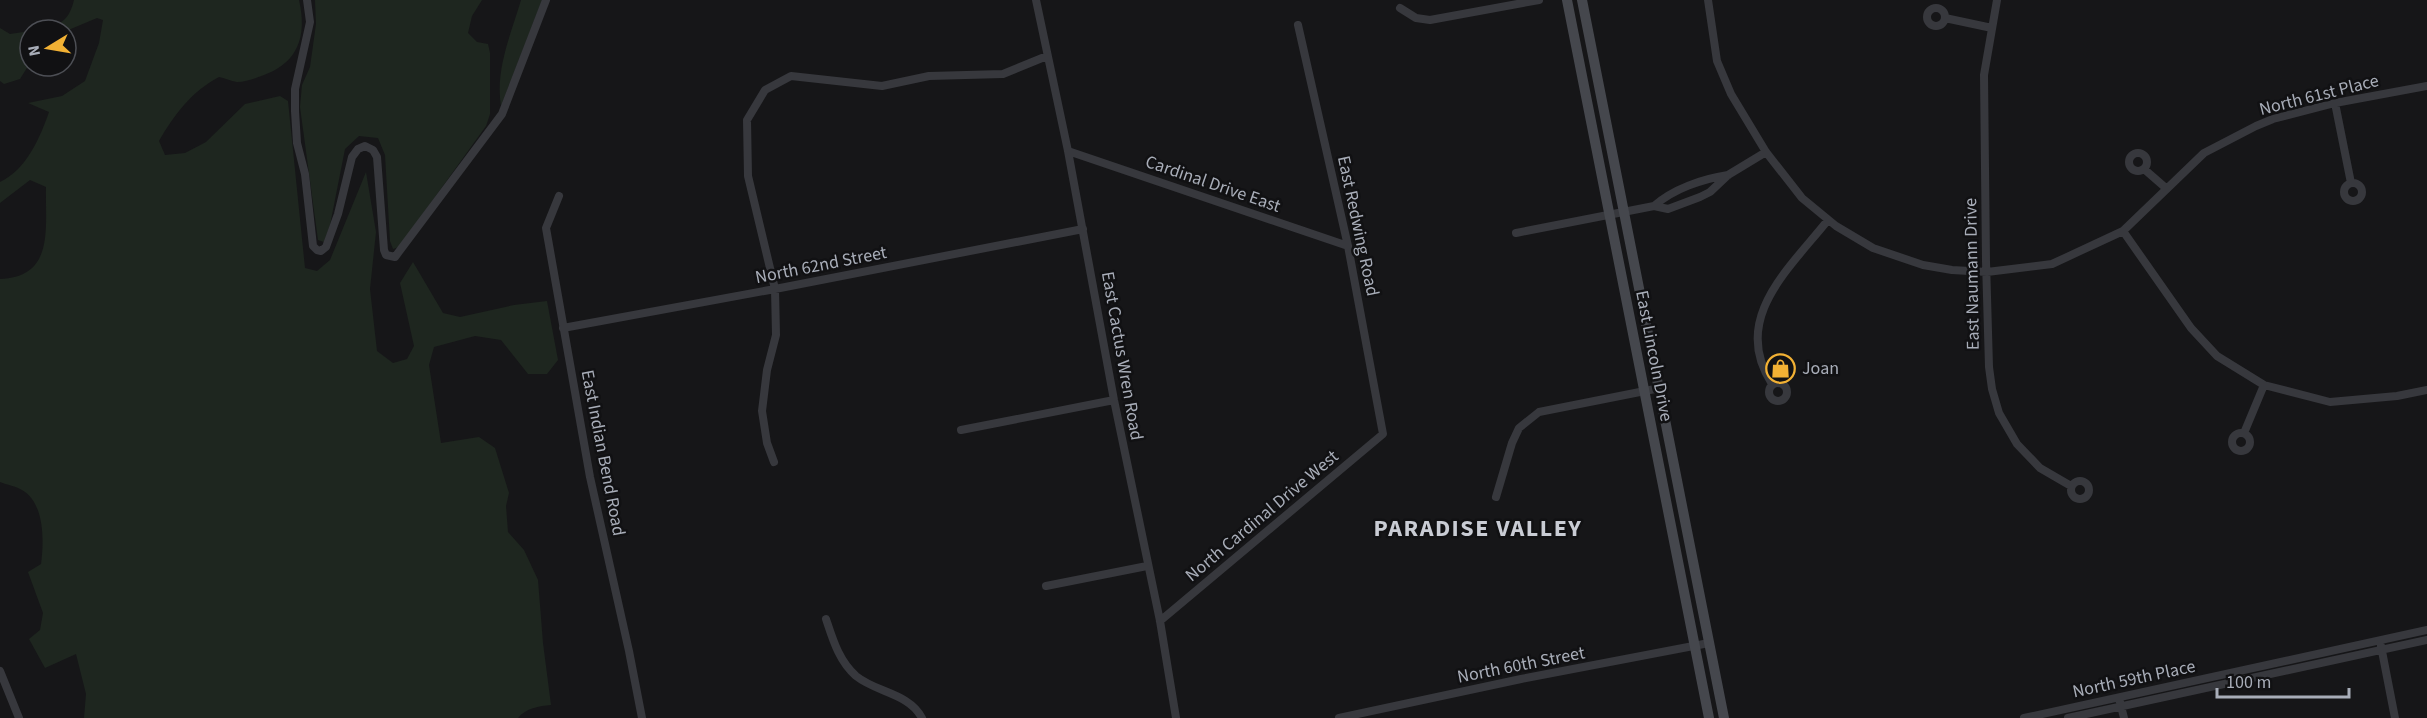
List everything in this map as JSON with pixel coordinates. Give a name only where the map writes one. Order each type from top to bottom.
[{"type":"main road","name":"East Lincoln Drive","points":[[1567,0],[1709,718]]},
{"type":"main road","name":"East Lincoln Drive","points":[[1582,0],[1724,718]]},
{"type":"main road","points":[[1672,532],[1687,529]]},
{"type":"street","points":[[307,0],[310,22],[295,89],[295,111],[297,143],[305,174],[313,246],[321,251],[326,247],[338,214],[352,157],[358,149],[365,146],[373,150],[377,157],[384,250],[386,255],[395,257],[502,114],[546,0]]},
{"type":"street","name":"East Cactus Wren Road","points":[[1036,0],[1068,151],[1147,567],[1160,621],[1176,718]]},
{"type":"street","points":[[1401,8],[1416,18],[1430,20],[1539,0]]},
{"type":"street","name":"North 61st Place","points":[[1708,0],[1717,61],[1731,94],[1766,152],[1802,198],[1828,220],[1866,244],[1898,258],[1952,270],[1987,272],[2052,264],[2123,231],[2204,153],[2237,135],[2273,119],[2335,103],[2427,86]]},
{"type":"street","name":"East Naumann Drive","points":[[1997,0],[1984,75],[1989,367],[1999,413],[2008,432],[2040,468],[2072,486]]},
{"type":"street","points":[[1945,18],[1992,28]]},
{"type":"street","name":"East Redwing Road","points":[[1299,25],[1348,246],[1383,434]]},
{"type":"street","points":[[774,462],[767,443],[762,411],[767,370],[776,334],[775,289],[748,176],[747,120],[765,90],[791,76],[882,86],[929,76],[1003,75],[1047,56]]},
{"type":"street","points":[[2335,103],[2351,183]]},
{"type":"street","name":"Cardinal Drive East","points":[[1068,151],[1348,246]]},
{"type":"street","points":[[1516,232],[1654,206],[1668,209],[1710,192],[1728,176],[1766,152]]},
{"type":"street","points":[[2144,169],[2168,189]]},
{"type":"street","points":[[1654,206],[1663,198],[1704,180],[1728,176]]},
{"type":"street","name":"East Indian Bend Road","points":[[559,196],[546,228],[590,477],[642,718]]},
{"type":"street","points":[[1772,384],[1757,352],[1761,313],[1768,298],[1788,269],[1828,220]]},
{"type":"street","name":"North 62nd Street","points":[[563,328],[1083,229]]},
{"type":"street","points":[[2123,231],[2191,328],[2217,356],[2264,385],[2330,402],[2397,396],[2427,390]]},
{"type":"street","points":[[2244,433],[2264,385]]},
{"type":"street","points":[[1496,497],[1512,443],[1519,428],[1539,412],[1660,388]]},
{"type":"street","points":[[961,430],[1114,400]]},
{"type":"street","name":"North Cardinal Drive West","points":[[1160,621],[1383,434]]},
{"type":"street","points":[[1046,586],[1147,567]]},
{"type":"street","points":[[826,619],[842,660],[856,676],[872,686],[903,699],[913,706],[922,718]]},
{"type":"street","name":"North 59th Place","points":[[2024,718],[2427,630]]},
{"type":"street","points":[[2380,640],[2395,718]]},
{"type":"street","name":"North 59th Place","points":[[2068,718],[2427,640]]},
{"type":"street","name":"North 60th Street","points":[[1339,718],[1369,715],[1709,643]]},
{"type":"street","points":[[0,671],[19,718]]},
{"type":"street","points":[[2120,698],[2124,718]]},
{"type":"shaded area","points":[[74,0],[299,0],[301,36],[293,55],[276,69],[247,81],[237,82],[219,77],[209,83],[184,104],[159,141],[165,155],[185,153],[206,142],[245,104],[280,96],[288,101],[305,268],[317,271],[330,260],[366,172],[376,232],[370,289],[377,351],[393,363],[407,359],[414,346],[400,283],[413,262],[443,313],[460,317],[514,305],[547,301],[558,360],[547,374],[528,374],[501,340],[475,336],[434,347],[429,365],[441,443],[479,437],[495,448],[509,493],[506,506],[508,532],[524,550],[538,580],[551,705],[529,710],[518,718],[84,718],[86,694],[76,654],[45,668],[29,639],[40,630],[43,613],[28,572],[41,564],[43,545],[39,513],[30,496],[20,489],[0,482],[0,279],[18,276],[30,270],[38,260],[46,234],[46,187],[30,180],[0,203],[0,182],[9,177],[25,161],[49,112],[28,103],[62,96],[85,81],[99,43],[103,20],[97,18],[78,26],[78,18],[65,18]]},
{"type":"shaded area","points":[[315,0],[482,0],[472,16],[468,33],[477,42],[488,44],[490,53],[490,114],[486,126],[399,247],[393,249],[390,241],[385,155],[378,138],[359,136],[345,149],[330,225],[324,242],[318,240],[300,107],[302,85],[310,67],[316,24]]},
{"type":"shaded area","points":[[521,0],[542,0],[501,106],[502,66]]},
{"type":"shaded area","points":[[0,28],[10,34],[18,33],[18,78],[21,78],[4,84],[0,81]]},
{"type":"place","name":"Joan","points":[[1781,368]]},
{"type":"district","name":"PARADISE VALLEY","points":[[1478,528]]}]
